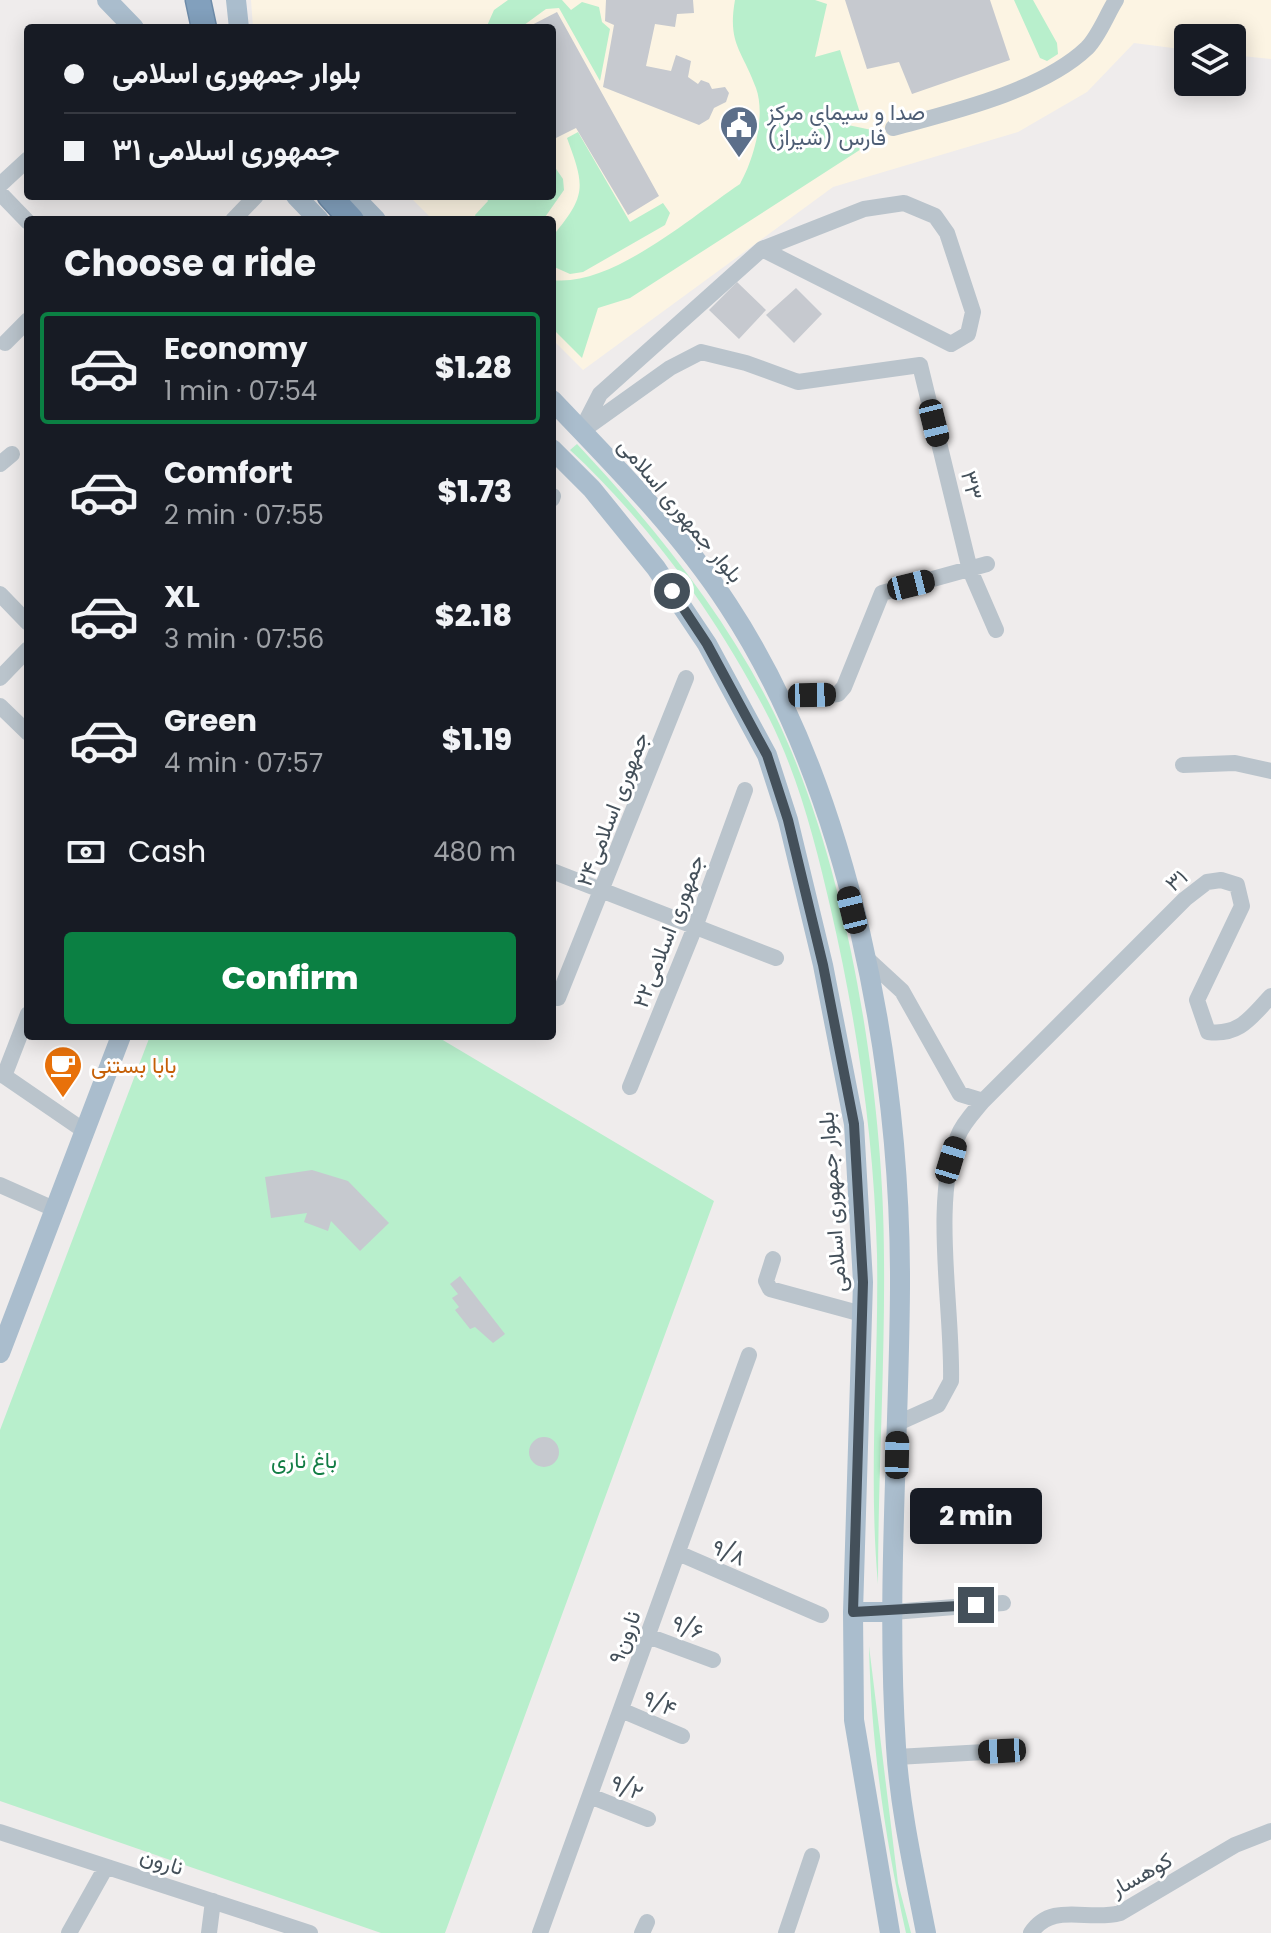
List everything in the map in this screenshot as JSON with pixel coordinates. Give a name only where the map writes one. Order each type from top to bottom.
[{"type":"highway","points":[[198,0],[203,24]]},
{"type":"highway","points":[[334,200],[348,216]]},
{"type":"main road","points":[[107,0],[130,24]]},
{"type":"main road","points":[[236,0],[239,24]]},
{"type":"main road","points":[[300,200],[315,216]]},
{"type":"main road","points":[[357,200],[372,216]]},
{"type":"main road","name":"بلوار جمهوری اسلامی","points":[[556,404],[691,554],[730,607],[797,734],[828,816],[864,956],[892,1121],[900,1283],[893,1612],[897,1757],[905,1831],[926,1933]]},
{"type":"main road","name":"بلوار جمهوری اسلامی","points":[[556,453],[592,489],[656,568],[707,644],[767,755],[788,820],[823,965],[854,1124],[862,1314],[853,1612],[854,1720],[890,1933]]},
{"type":"main road","points":[[0,1353],[119,1040]]},
{"type":"main road","points":[[853,1612],[893,1612]]},
{"type":"street","points":[[893,128],[953,112],[1041,78],[1088,47],[1116,0]]},
{"type":"street","points":[[0,185],[24,163]]},
{"type":"street","points":[[0,193],[24,218]]},
{"type":"street","points":[[237,216],[252,200]]},
{"type":"street","points":[[581,431],[600,394],[762,249],[864,209],[904,203],[920,207],[935,216],[947,233],[973,312],[968,334],[951,344],[762,249]]},
{"type":"street","points":[[5,343],[24,324]]},
{"type":"street","name":"۳۳","points":[[581,431],[670,368],[701,352],[746,363],[798,382],[920,365],[970,570],[996,630]]},
{"type":"street","points":[[780,701],[838,694],[844,687],[882,593],[987,564]]},
{"type":"street","points":[[0,594],[24,619]]},
{"type":"street","points":[[0,678],[24,653]]},
{"type":"street","name":"جمهوری اسلامی۲۴","points":[[558,998],[686,678]]},
{"type":"street","points":[[0,706],[24,729]]},
{"type":"street","points":[[1183,765],[1235,763],[1271,771]]},
{"type":"street","name":"جمهوری اسلامی۲۲","points":[[630,1087],[695,927],[745,790]]},
{"type":"street","points":[[556,873],[776,958]]},
{"type":"street","name":"۳۱","points":[[983,1101],[1163,920],[1207,882],[1221,880],[1237,885],[1242,906],[1197,1000],[1208,1032],[1223,1034],[1240,1029],[1271,996]]},
{"type":"street","points":[[864,956],[902,991],[960,1094],[983,1101],[959,1134],[951,1160],[946,1199],[951,1381],[938,1405],[898,1423]]},
{"type":"street","points":[[24,1023],[2,1075],[83,1130]]},
{"type":"street","points":[[0,1185],[54,1209]]},
{"type":"street","points":[[773,1259],[766,1281],[770,1289],[862,1314]]},
{"type":"street","name":"نارون۹","points":[[540,1933],[749,1355]]},
{"type":"street","name":"۹/۸","points":[[678,1553],[821,1615]]},
{"type":"street","points":[[893,1612],[1003,1603]]},
{"type":"street","name":"۹/۶","points":[[648,1636],[713,1660]]},
{"type":"street","name":"۹/۴","points":[[621,1710],[682,1736]]},
{"type":"street","points":[[897,1757],[1002,1751]]},
{"type":"street","name":"۹/۲","points":[[590,1796],[648,1819]]},
{"type":"street","name":"کوهسار","points":[[1031,1933],[1039,1920],[1049,1916],[1067,1913],[1105,1917],[1120,1913],[1235,1845],[1271,1831]]},
{"type":"street","name":"نارون","points":[[0,1832],[310,1933]]},
{"type":"street","points":[[786,1933],[812,1856]]},
{"type":"street","points":[[69,1933],[106,1867]]},
{"type":"street","points":[[209,1933],[213,1901]]},
{"type":"shaded area","name":"صدا و سیمای مرکز فارس (شیراز)","points":[[251,0],[1271,0],[1271,59],[1246,56],[1246,24],[1174,24],[1174,48],[1134,43],[1087,92],[1018,132],[833,187],[583,370],[556,343],[556,216],[429,216],[413,200],[556,200],[556,24],[253,24]]},
{"type":"green space","points":[[508,0],[562,0],[571,10],[582,2],[599,7],[602,22],[610,29],[600,81],[559,8],[546,9],[525,24],[488,24],[494,10]]},
{"type":"green space","points":[[735,0],[815,0],[827,4],[815,57],[840,50],[861,116],[848,125],[886,133],[630,298],[598,308],[582,358],[556,332],[556,280],[600,273],[625,262],[675,231],[740,184],[745,174],[754,150],[760,111],[756,88],[735,37]]},
{"type":"green space","points":[[1014,0],[1033,0],[1057,43],[1058,54],[1047,61],[1040,58]]},
{"type":"green space","points":[[578,132],[630,222],[663,203],[670,213],[665,225],[583,272],[570,274],[556,268],[556,232],[572,211],[579,190],[577,168],[567,138]]},
{"type":"green space","points":[[556,169],[563,179],[564,190],[546,216],[475,216],[488,201],[556,200]]},
{"type":"green space","points":[[577,444],[633,506],[686,572],[756,678],[801,775],[842,909],[869,1053],[882,1194],[884,1300],[878,1584],[874,1502],[877,1254],[872,1167],[856,1038],[819,861],[789,764],[749,681],[681,575],[628,510],[570,450]]},
{"type":"green space","name":"باغ ناری","points":[[148,1040],[443,1040],[714,1201],[445,1933],[381,1933],[0,1801],[0,1430]]},
{"type":"green space","points":[[869,1646],[898,1883],[911,1933],[906,1933],[886,1826],[876,1754]]},
{"type":"building","points":[[606,0],[693,0],[694,13],[677,14],[675,27],[655,24],[646,66],[671,71],[676,55],[691,61],[688,77],[698,84],[701,80],[709,83],[712,89],[725,87],[729,93],[726,102],[714,108],[709,119],[699,125],[603,87],[614,25],[605,21]]},
{"type":"building","points":[[845,0],[990,0],[1010,60],[912,94],[899,62],[867,69]]},
{"type":"building","points":[[557,12],[659,196],[628,215],[576,128],[556,138],[556,24],[534,24]]},
{"type":"building","points":[[737,282],[766,310],[739,339],[709,310]]},
{"type":"building","points":[[796,288],[822,314],[794,343],[766,315]]},
{"type":"building","points":[[312,1170],[348,1181],[389,1223],[360,1251],[331,1221],[328,1231],[304,1222],[307,1213],[271,1218],[265,1177]]},
{"type":"building","points":[[460,1276],[505,1334],[493,1343],[475,1327],[470,1329],[455,1310],[459,1307],[452,1298],[458,1294],[450,1284]]},
{"type":"building","points":[[544,1437],[555,1441],[559,1452],[555,1463],[544,1467],[533,1463],[529,1452],[533,1441]]},
{"type":"place","name":"صدا و سیمای مرکز فارس (شیراز)","points":[[739,159]]},
{"type":"place","name":"بابا بستنی","points":[[63,1099]]},
{"type":"route","points":[[672,591],[707,644],[767,755],[788,820],[823,965],[854,1124],[863,1282],[853,1612],[976,1605]]}]
